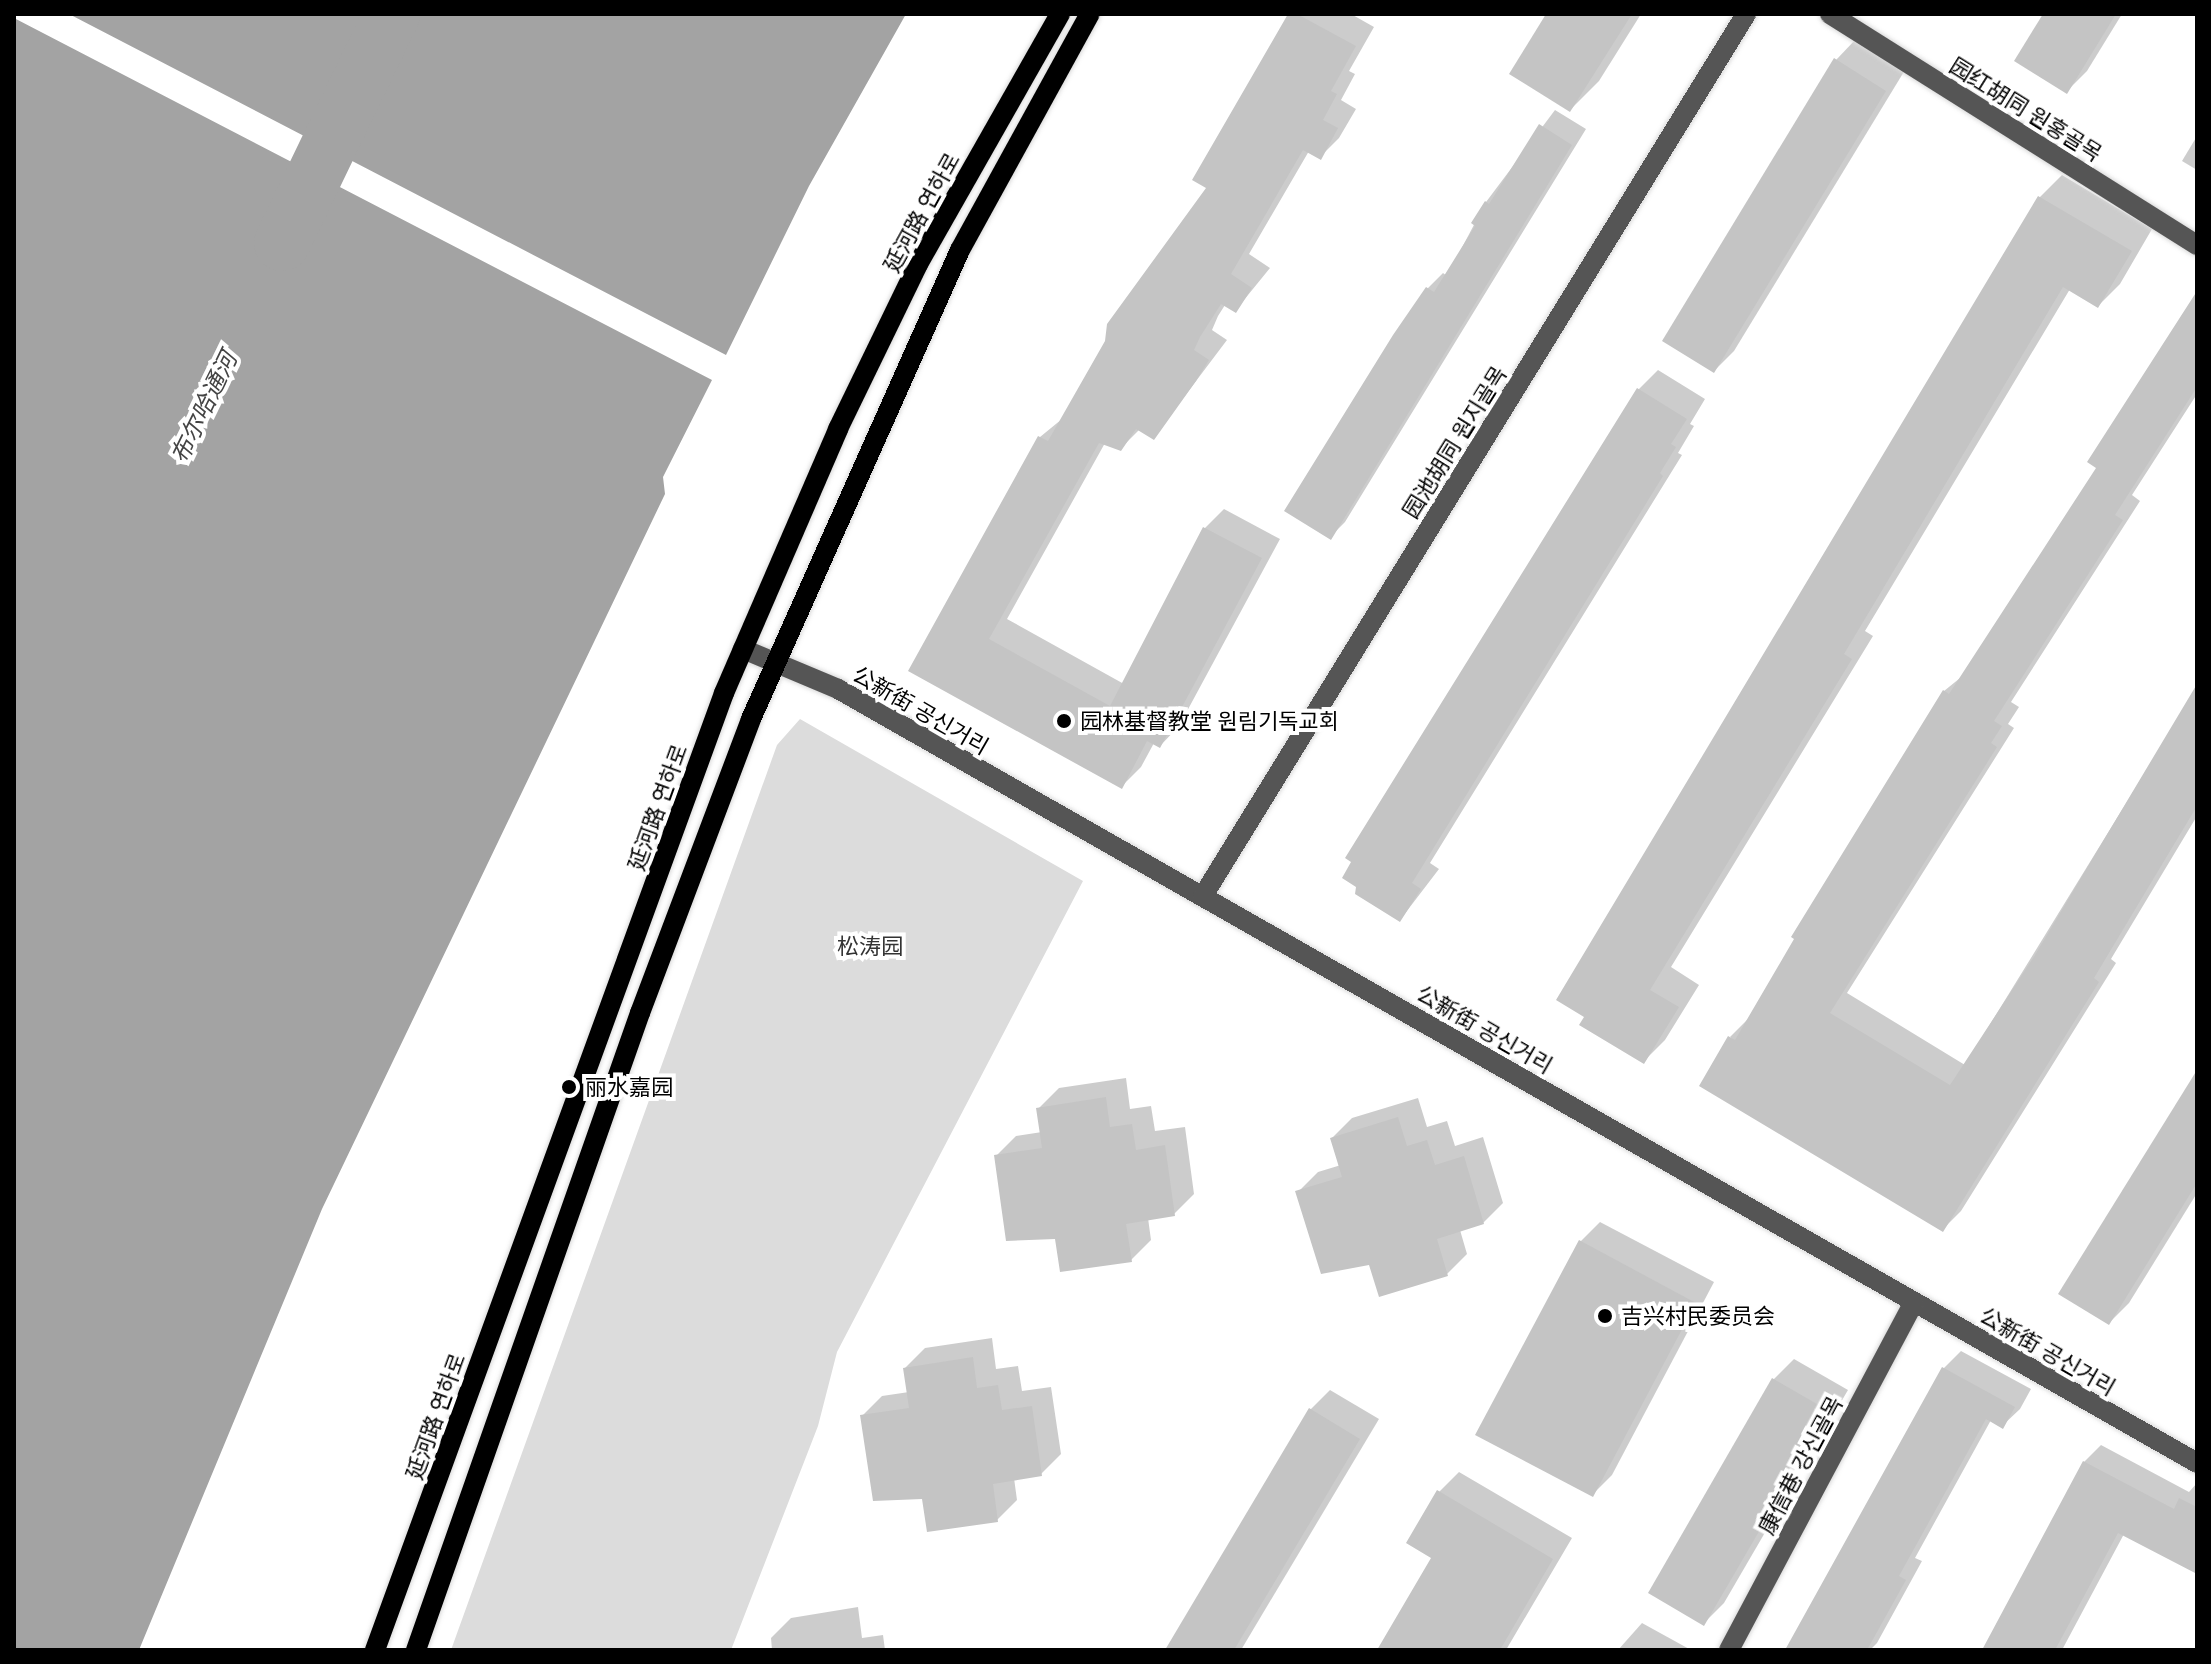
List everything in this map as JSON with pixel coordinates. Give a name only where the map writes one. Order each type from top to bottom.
[{"type":"main road","name":"延河路 연하로","points":[[375,1650],[743,649],[838,429],[918,264],[1060,14]]},
{"type":"main road","points":[[416,1650],[666,940],[775,661],[960,250],[1090,14]]},
{"type":"street","name":"园池胡同 원지골목","points":[[1203,896],[1746,14]]},
{"type":"street","name":"园红胡同 원홍골목","points":[[1830,14],[2197,245]]},
{"type":"street","name":"公新街 공신거리","points":[[743,649],[838,689],[2197,1463]]},
{"type":"street","name":"康信巷 강신골목","points":[[1729,1650],[1914,1302]]},
{"type":"green space","name":"松涛园","points":[[800,719],[1083,881],[837,1352],[818,1426],[731,1650],[451,1650],[777,745]]},
{"type":"water","points":[[69,14],[906,14],[809,186],[726,355]]},
{"type":"water","points":[[14,18],[712,380],[663,477],[665,494],[322,1209],[139,1650],[14,1650]]},
{"type":"building","points":[[1288,14],[1297,14],[1356,46],[1331,91],[1337,94],[1323,120],[1338,128],[1321,160],[1303,150],[1231,274],[1252,288],[1236,313],[1221,304],[1200,337],[1194,350],[1209,360],[1196,381],[1154,440],[1136,429],[1121,451],[1099,443],[989,639],[1110,706],[1203,527],[1262,558],[1160,748],[1147,741],[1122,789],[908,671],[1038,436],[1048,441],[1105,341],[1107,324],[1206,188],[1192,180]]},
{"type":"building","points":[[1546,14],[1632,14],[1570,112],[1509,74]]},
{"type":"building","points":[[2043,14],[2116,14],[2067,94],[2014,61]]},
{"type":"building","points":[[1834,58],[1886,91],[1714,373],[1662,341]]},
{"type":"building","points":[[1539,124],[1572,145],[1331,540],[1284,511],[1393,335],[1426,287],[1434,292],[1475,226],[1471,223],[1485,201],[1489,204]]},
{"type":"building","points":[[2038,196],[2132,251],[2098,308],[2063,287],[1844,654],[1852,659],[1650,990],[1679,1007],[1644,1064],[1579,1025],[1584,1017],[1556,1000]]},
{"type":"building","points":[[2197,291],[2197,387],[2115,515],[2123,520],[1994,721],[2002,726],[1991,743],[1997,747],[1830,1013],[1950,1085],[2035,955],[2197,684],[2197,806],[2094,978],[2099,982],[1943,1232],[1699,1086],[1728,1036],[1735,1040],[1794,939],[1791,937],[1943,690],[1949,694],[2096,468],[2087,462]]},
{"type":"building","points":[[1637,388],[1687,419],[1671,444],[1676,447],[1660,473],[1663,476],[1412,883],[1421,889],[1400,922],[1355,894],[1356,887],[1342,878],[1351,862],[1345,858]]},
{"type":"building","points":[[2197,1070],[2197,1183],[2109,1325],[2058,1294]]},
{"type":"building","points":[[1106,1097],[1110,1127],[1132,1124],[1136,1150],[1165,1145],[1175,1216],[1126,1224],[1132,1262],[1060,1272],[1055,1239],[1006,1241],[994,1155],[1042,1148],[1036,1108]]},
{"type":"building","points":[[1398,1117],[1407,1146],[1427,1140],[1435,1165],[1464,1156],[1484,1224],[1437,1239],[1448,1276],[1379,1297],[1369,1265],[1321,1274],[1295,1191],[1342,1177],[1330,1138]]},
{"type":"building","points":[[1579,1240],[1696,1303],[1593,1497],[1475,1435]]},
{"type":"building","points":[[973,1357],[977,1388],[998,1385],[1002,1410],[1032,1406],[1042,1476],[993,1484],[998,1522],[927,1532],[922,1499],[873,1501],[860,1415],[909,1408],[903,1368]]},
{"type":"building","points":[[1942,1367],[2015,1407],[2003,1429],[1986,1419],[1899,1576],[1906,1580],[1867,1650],[1785,1650]]},
{"type":"building","points":[[1772,1378],[1829,1411],[1704,1626],[1648,1593]]},
{"type":"building","points":[[1309,1408],[1360,1439],[1234,1650],[1165,1650]]},
{"type":"building","points":[[2083,1461],[2174,1509],[2179,1498],[2197,1507],[2197,1574],[2118,1533],[2055,1650],[1982,1650]]},
{"type":"building","points":[[1437,1490],[1553,1559],[1500,1650],[1377,1650],[1431,1558],[1406,1543]]},
{"type":"waterway","name":"布尔哈通河","points":[[282,243],[392,14]]},
{"type":"place","name":"园林基督教堂 원림기독교회","points":[[1064,721]]},
{"type":"place","name":"丽水嘉园","points":[[569,1087]]},
{"type":"place","name":"吉兴村民委员会","points":[[1605,1316]]}]
